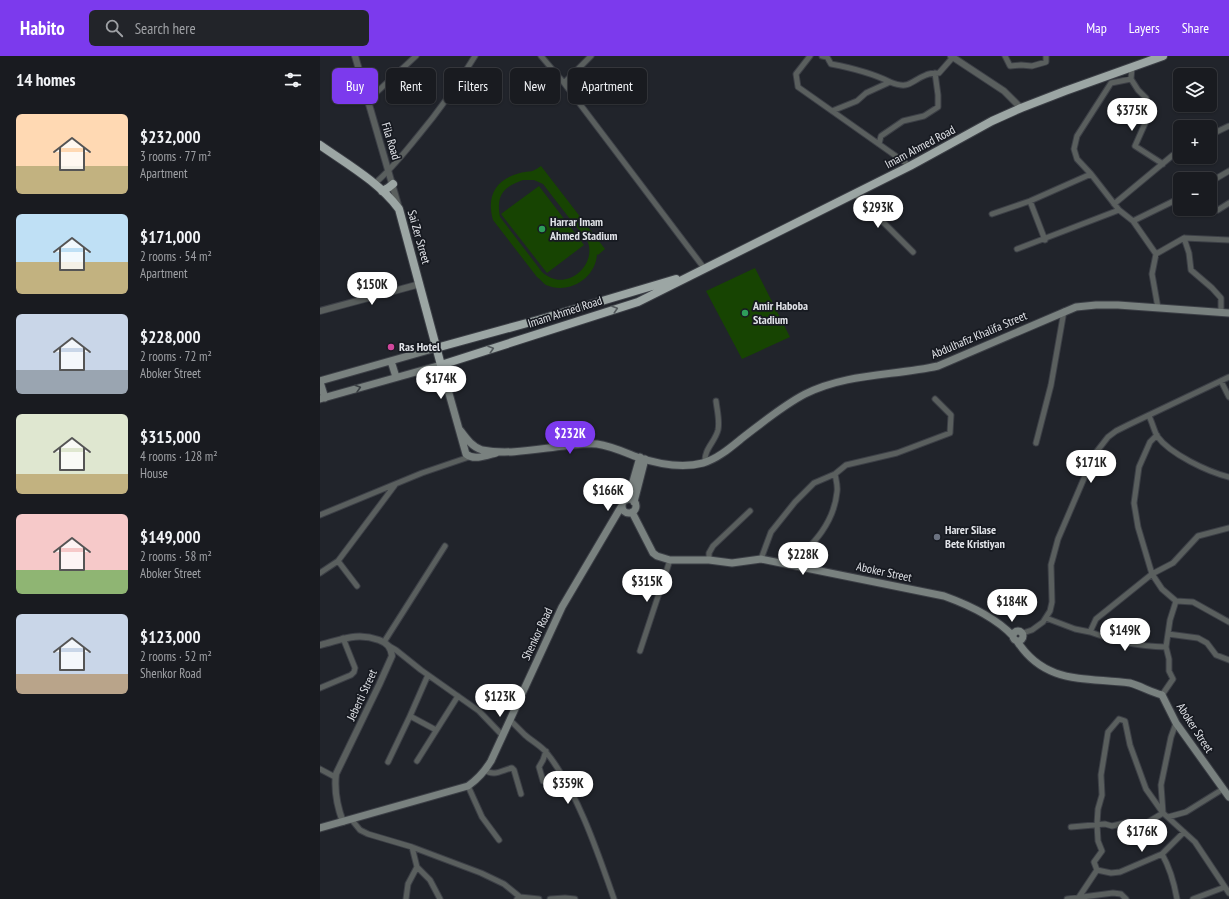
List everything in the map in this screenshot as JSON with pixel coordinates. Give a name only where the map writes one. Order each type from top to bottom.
[{"type":"highway","name":"Imam Ahmed Road","points":[[441,365],[638,302],[910,166],[992,121],[1021,108],[1163,56]]},
{"type":"highway","name":"Sai Zer Street","points":[[320,144],[374,184],[399,209],[441,365]]},
{"type":"highway","points":[[382,191],[393,184]]},
{"type":"highway","name":"Imam Ahmed Road","points":[[436,348],[538,320],[694,274]]},
{"type":"main road","name":"Abdulhafiz Khalifa Street","points":[[501,452],[514,452],[583,444],[608,446],[642,458],[673,466],[690,466],[705,462],[733,445],[788,403],[825,385],[845,379],[938,366],[1076,306],[1096,305],[1229,313]]},
{"type":"main road","points":[[436,348],[320,382],[323,398],[441,365],[465,450],[469,457],[474,458],[501,452]]},
{"type":"main road","points":[[391,361],[396,377]]},
{"type":"main road","points":[[460,430],[468,440],[480,449],[501,452]]},
{"type":"main road","points":[[627,453],[639,471]]},
{"type":"main road","points":[[626,511],[636,506],[634,502],[642,458]]},
{"type":"main road","points":[[639,471],[656,462]]},
{"type":"main road","name":"Shenkor Road","points":[[320,828],[468,786],[485,770],[491,761],[562,607],[612,525],[626,511],[622,503],[626,500],[639,471]]},
{"type":"main road","points":[[626,500],[630,499],[634,502]]},
{"type":"main road","name":"Aboker Street","points":[[626,511],[653,553],[658,556],[670,560],[709,560],[732,563],[761,559],[794,564],[944,596],[972,608],[1018,636],[1022,649],[1032,659],[1052,672],[1074,678],[1130,683],[1139,685],[1148,691],[1162,695],[1176,723],[1229,797]]},
{"type":"street","name":"Fila Road","points":[[355,56],[358,68]]},
{"type":"street","points":[[378,91],[416,56]]},
{"type":"street","points":[[374,184],[389,171],[434,116],[460,82],[475,56]]},
{"type":"street","points":[[541,56],[564,83],[704,268]]},
{"type":"street","points":[[564,83],[591,56]]},
{"type":"street","points":[[810,56],[796,74],[798,87],[910,166]]},
{"type":"street","points":[[822,56],[827,57],[831,64],[879,76],[900,86],[911,83],[927,74],[939,73],[952,56],[1004,91],[1021,108]]},
{"type":"street","points":[[1005,56],[1010,66],[1032,66],[1046,62],[1046,56]]},
{"type":"street","points":[[1132,67],[1131,78],[1138,90],[1146,98],[1151,110],[1135,146],[1163,164]]},
{"type":"street","points":[[879,144],[881,136],[903,121],[924,116],[938,107],[935,73]]},
{"type":"street","points":[[1131,78],[1112,83],[1077,136],[1074,148],[1077,158],[1119,210],[1133,221],[1156,254]]},
{"type":"street","points":[[832,111],[857,102],[866,93],[890,82]]},
{"type":"street","name":"Fila Road","points":[[368,104],[393,184],[399,209]]},
{"type":"street","points":[[1217,132],[1229,126]]},
{"type":"street","points":[[1114,204],[1173,157]]},
{"type":"street","points":[[1217,178],[1229,171]]},
{"type":"street","points":[[992,214],[1030,200],[1091,174]]},
{"type":"street","points":[[855,194],[913,252]]},
{"type":"street","points":[[1030,200],[1045,240]]},
{"type":"street","points":[[1133,221],[1173,201]]},
{"type":"street","points":[[1218,210],[1229,203]]},
{"type":"street","points":[[1017,250],[1119,210]]},
{"type":"street","points":[[1184,238],[1189,253],[1191,270],[1221,298],[1221,313]]},
{"type":"street","points":[[1158,308],[1152,274],[1153,262],[1156,254],[1184,238],[1229,240]]},
{"type":"street","points":[[320,311],[420,284]]},
{"type":"street","points":[[1036,443],[1051,385],[1064,311]]},
{"type":"street","points":[[1018,636],[1037,627],[1046,618],[1050,611],[1052,602],[1051,565],[1058,538],[1094,455],[1108,437],[1116,431],[1229,377]]},
{"type":"street","points":[[1221,381],[1229,397]]},
{"type":"street","points":[[761,559],[771,532],[795,502],[814,483],[836,474],[846,465],[897,453],[950,433],[951,415],[935,399]]},
{"type":"street","points":[[705,462],[704,456],[715,438],[718,429],[716,400]]},
{"type":"street","points":[[1149,416],[1157,436],[1166,445],[1188,461],[1229,477]]},
{"type":"street","points":[[1157,436],[1150,442],[1139,467],[1134,503],[1138,527],[1152,574],[1162,589],[1176,601],[1193,602],[1229,622]]},
{"type":"street","points":[[320,515],[396,484],[469,457]]},
{"type":"street","points":[[794,564],[827,526],[834,510],[838,491],[836,474]]},
{"type":"street","points":[[320,573],[338,561],[396,484]]},
{"type":"street","points":[[709,560],[709,553],[713,546],[750,511]]},
{"type":"street","points":[[1090,632],[1096,619],[1152,574],[1173,563],[1198,536],[1229,528]]},
{"type":"street","points":[[387,644],[445,546]]},
{"type":"street","points":[[640,651],[670,560]]},
{"type":"street","points":[[338,561],[357,586]]},
{"type":"street","points":[[1162,695],[1173,679],[1169,671],[1169,660],[1166,647],[1176,601]]},
{"type":"street","points":[[1046,618],[1118,642],[1138,646],[1166,647]]},
{"type":"street","points":[[1168,634],[1198,638],[1206,643],[1216,655],[1229,660]]},
{"type":"street","points":[[320,645],[343,638],[365,636],[387,644],[479,711],[502,735]]},
{"type":"street","points":[[320,688],[351,675],[354,672],[355,668],[343,638]]},
{"type":"street","name":"Jeberti Street","points":[[343,822],[334,788],[335,777],[392,656],[387,644]]},
{"type":"street","points":[[388,762],[428,675]]},
{"type":"street","points":[[417,761],[458,696]]},
{"type":"street","points":[[410,716],[436,730]]},
{"type":"street","points":[[1097,870],[1094,862],[1102,850],[1098,842],[1097,824],[1098,809],[1102,795],[1101,775],[1108,732],[1120,719],[1125,721],[1130,745],[1146,789],[1163,813],[1195,842],[1229,893]]},
{"type":"street","points":[[510,720],[524,734],[546,751],[558,768],[571,791],[587,826],[614,899]]},
{"type":"street","points":[[1163,813],[1161,785],[1171,737],[1176,723]]},
{"type":"street","points":[[543,781],[539,767],[546,751]]},
{"type":"street","points":[[485,770],[489,774],[493,774],[512,768],[514,770],[521,794]]},
{"type":"street","points":[[320,769],[335,777]]},
{"type":"street","points":[[468,786],[482,817],[499,840]]},
{"type":"street","points":[[1168,818],[1186,812],[1223,789]]},
{"type":"street","points":[[1071,827],[1097,824],[1112,826],[1129,822],[1137,827],[1140,827],[1163,813]]},
{"type":"street","points":[[351,819],[360,830],[368,834],[412,847],[481,873],[504,884],[519,898],[539,899]]},
{"type":"street","points":[[1097,870],[1111,873],[1120,872],[1162,854],[1184,832]]},
{"type":"street","points":[[412,847],[417,867],[430,880],[440,899]]},
{"type":"street","points":[[1162,854],[1173,880],[1177,899]]},
{"type":"street","points":[[406,899],[408,884],[417,867]]},
{"type":"street","points":[[1079,897],[1097,870]]},
{"type":"street","points":[[1193,899],[1225,887]]},
{"type":"street","points":[[1067,899],[1113,893],[1121,894],[1126,899]]},
{"type":"street","points":[[550,899],[575,899]]},
{"type":"green space","points":[[541,166],[605,249],[598,255],[597,254],[592,270],[586,277],[572,286],[555,288],[546,285],[537,277],[493,220],[491,211],[492,196],[499,184],[512,176],[532,171]],"holes":[[[523,180],[534,180],[543,184],[587,240],[589,246],[589,257],[587,262],[580,272],[570,278],[562,280],[555,279],[542,272],[500,217],[499,203],[502,193],[510,186]]]},
{"type":"green space","points":[[539,186],[584,245],[547,273],[501,214]]},
{"type":"green space","points":[[755,268],[790,337],[742,359],[706,291]]},
{"type":"place","name":"Harrar Imam Ahmed Stadium","points":[[542,229]]},
{"type":"place","name":"Amir Haboba Stadium","points":[[745,313]]},
{"type":"place","name":"Ras Hotel","points":[[391,347]]},
{"type":"place","name":"Harer Silase Bete Kristiyan","points":[[937,537]]}]
